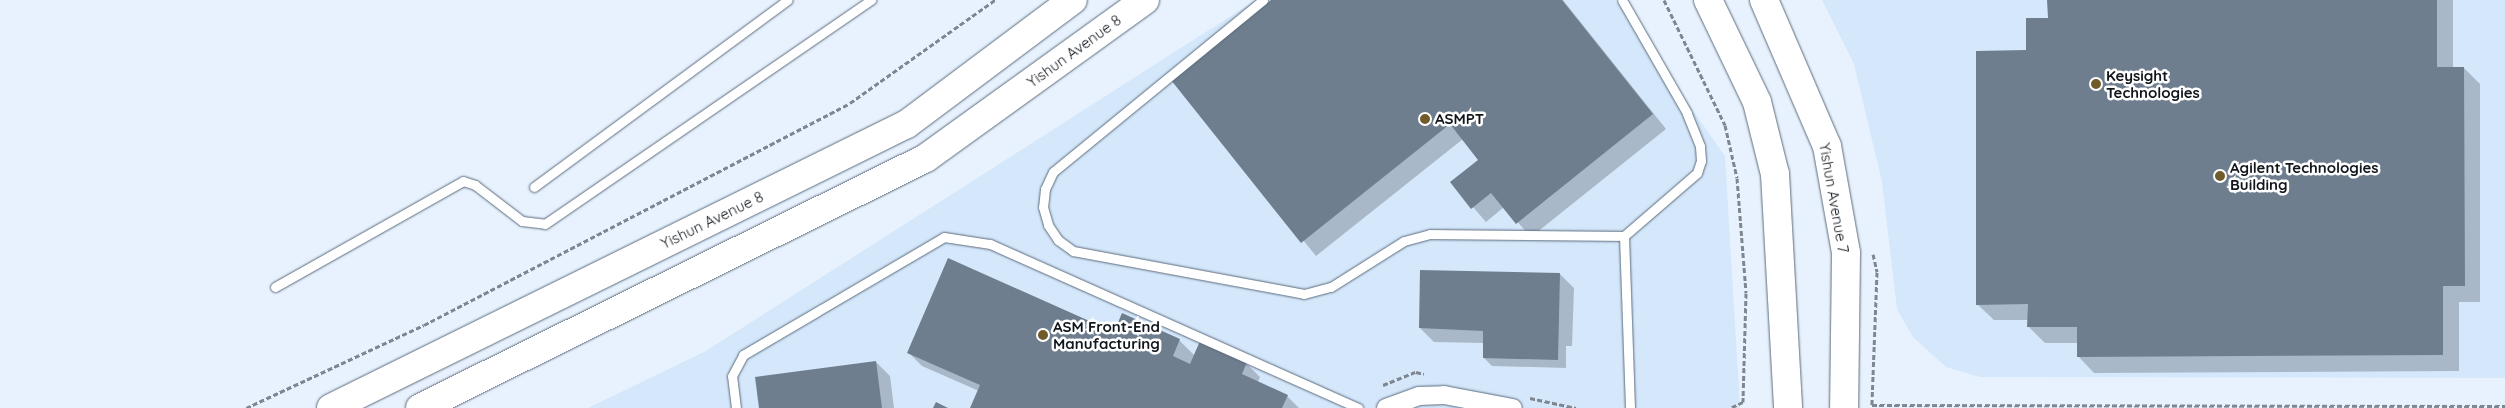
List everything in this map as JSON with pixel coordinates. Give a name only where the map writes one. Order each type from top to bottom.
[{"type":"main road","name":"Yishun Avenue 8","points":[[331,408],[907,124],[1073,0]]},
{"type":"main road","name":"Yishun Avenue 8","points":[[420,408],[926,158],[1145,0]]},
{"type":"main road","points":[[1708,0],[1757,102],[1775,174],[1788,408]]},
{"type":"main road","name":"Yishun Avenue 7","points":[[1764,0],[1827,146],[1846,253],[1844,408]]},
{"type":"street","points":[[1386,408],[1419,396],[1444,395],[1513,408]]},
{"type":"lane","points":[[534,187],[788,0]]},
{"type":"lane","points":[[275,287],[463,182],[475,185],[522,220],[545,224],[871,0]]},
{"type":"lane","points":[[1263,0],[1053,172],[1045,189],[1043,207],[1048,225],[1058,240],[1073,251],[1304,294],[1331,287],[1404,241],[1430,234],[1624,236],[1697,174],[1701,160],[1700,146],[1687,113],[1622,0]]},
{"type":"lane","points":[[1624,236],[1630,408]]},
{"type":"lane","points":[[736,408],[732,376],[743,355],[944,237],[990,244],[1358,408]]},
{"type":"path","points":[[246,408],[424,325],[850,103],[995,0]]},
{"type":"path","points":[[1664,0],[1726,125],[1737,178],[1746,293],[1746,323],[1743,402],[1730,408]]},
{"type":"path","points":[[1872,405],[2505,406]]},
{"type":"shaded area","points":[[1256,0],[1615,0],[1725,156],[1740,408],[588,408],[706,351]]},
{"type":"shaded area","name":"Agilent Technologies Building","points":[[1822,0],[2505,0],[2505,378],[1980,377],[1946,367],[1913,337],[1897,309],[1882,182],[1854,64]]},
{"type":"building","name":"ASMPT","points":[[1271,0],[1562,0],[1653,114],[1516,224],[1491,193],[1471,209],[1450,182],[1478,160],[1450,124],[1301,243],[1171,80]]},
{"type":"building","name":"Agilent Technologies Building","points":[[2047,0],[2437,0],[2437,67],[2464,67],[2465,286],[2443,286],[2443,355],[2077,357],[2077,327],[2027,327],[2028,304],[1976,305],[1976,51],[2026,50],[2026,18],[2048,18]]},
{"type":"building","name":"ASM Front-End Manufacturing","points":[[948,258],[1114,332],[1122,313],[1180,339],[1173,356],[1190,364],[1200,341],[1247,362],[1242,374],[1288,395],[1282,408],[970,408],[980,385],[907,353]]},
{"type":"building","points":[[1420,270],[1560,273],[1558,360],[1483,358],[1483,331],[1419,328]]},
{"type":"building","points":[[876,361],[882,408],[759,408],[755,377]]},
{"type":"building","points":[[936,402],[948,408],[933,408]]},
{"type":"place","name":"Keysight Technologies","points":[[2096,84]]},
{"type":"place","name":"ASMPT","points":[[1425,119]]},
{"type":"place","name":"Agilent Technologies Building","points":[[2220,176]]},
{"type":"place","name":"ASM Front-End Manufacturing","points":[[1043,335]]}]
